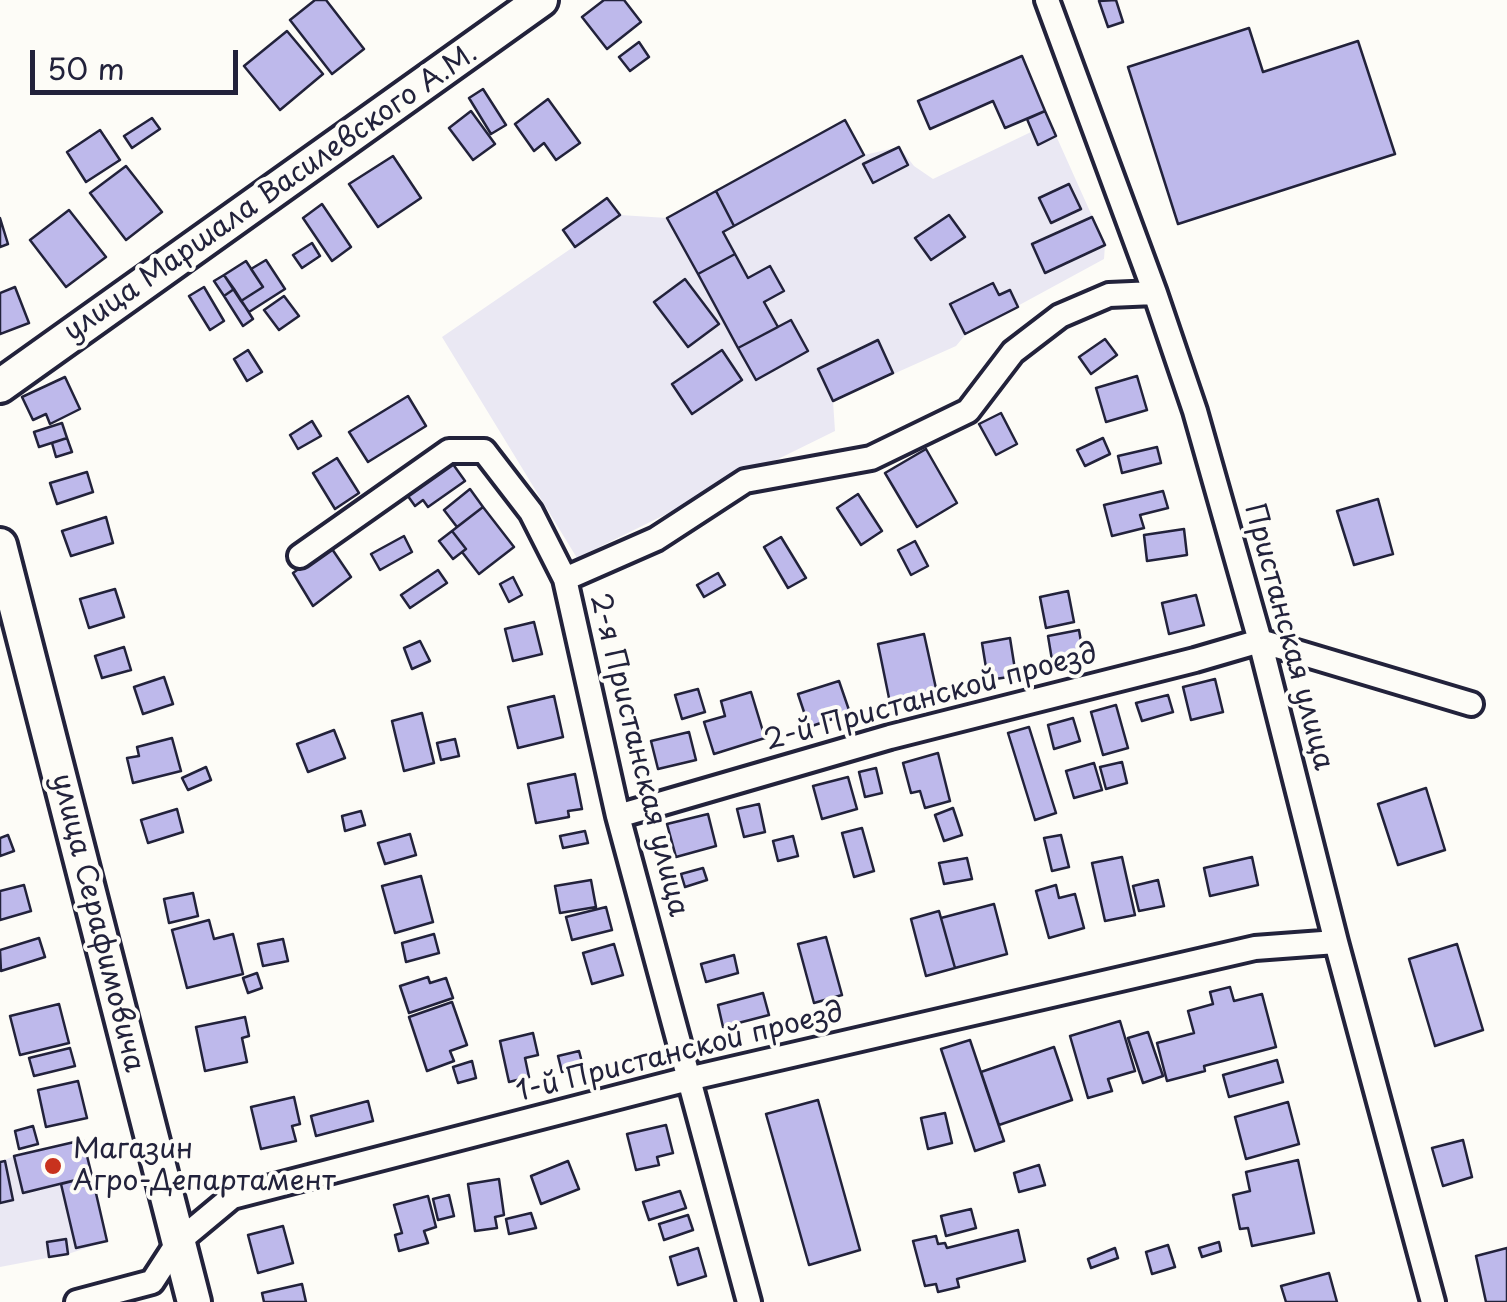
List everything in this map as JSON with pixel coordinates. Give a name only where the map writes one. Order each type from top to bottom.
[{"type":"street","name":"улица Маршала Василевского А.М.","points":[[0,386],[541,0]]},
{"type":"street","name":"Пристанская улица","points":[[1047,0],[1195,411],[1260,642],[1433,1302]]},
{"type":"street","points":[[564,578],[656,539],[745,481],[871,458],[936,427],[968,411],[1013,352],[1060,316],[1110,295],[1155,293]]},
{"type":"street","name":"2-я Пристанская улица","points":[[300,556],[449,451],[484,451],[531,512],[564,578],[618,816],[749,1302]]},
{"type":"street","name":"улица Серафимовича","points":[[0,545],[194,1302]]},
{"type":"street","points":[[1260,642],[1471,704]]},
{"type":"street","name":"2-й Пристанской проезд","points":[[618,816],[890,737],[1260,642]]},
{"type":"street","name":"1-й Пристанской проезд","points":[[77,1302],[152,1282],[178,1242],[232,1197],[688,1079],[1255,948],[1336,942]]},
{"type":"shaded area","points":[[1045,111],[1105,245],[1104,259],[966,334],[956,346],[833,401],[835,431],[577,558],[442,337],[620,215],[667,218],[845,120],[864,155],[899,147],[914,166],[933,179],[1031,132],[1027,119]]},
{"type":"shaded area","points":[[83,1140],[107,1241],[68,1254],[0,1267],[0,1162]]},
{"type":"building","points":[[315,0],[326,0],[364,49],[332,74],[290,20]]},
{"type":"building","points":[[604,0],[624,0],[641,22],[607,49],[582,17]]},
{"type":"building","points":[[1116,0],[1123,22],[1108,27],[1099,1]]},
{"type":"building","points":[[1249,28],[1263,72],[1358,41],[1395,154],[1178,224],[1128,67]]},
{"type":"building","points":[[287,31],[323,74],[280,110],[244,66]]},
{"type":"building","points":[[639,42],[649,57],[630,71],[619,57]]},
{"type":"building","points":[[1022,56],[1045,111],[1005,128],[993,101],[930,129],[918,101]]},
{"type":"building","points":[[483,89],[506,125],[491,134],[469,98]]},
{"type":"building","points":[[548,99],[580,143],[556,160],[544,143],[534,151],[515,124]]},
{"type":"building","points":[[471,111],[495,144],[473,160],[449,128]]},
{"type":"building","points":[[1045,111],[1056,136],[1038,145],[1027,119]]},
{"type":"building","points":[[152,118],[160,129],[132,148],[124,136]]},
{"type":"building","points":[[845,120],[864,155],[734,226],[716,191]]},
{"type":"building","points":[[100,130],[120,160],[86,182],[67,152]]},
{"type":"building","points":[[899,147],[908,165],[873,183],[863,164]]},
{"type":"building","points":[[393,156],[421,198],[378,227],[349,184]]},
{"type":"building","points":[[126,166],[162,212],[126,240],[90,193]]},
{"type":"building","points":[[1069,184],[1081,209],[1051,223],[1039,198]]},
{"type":"building","points":[[716,191],[734,226],[723,232],[735,254],[698,274],[667,218]]},
{"type":"building","points":[[607,198],[620,215],[575,247],[563,230]]},
{"type":"building","points":[[322,204],[351,247],[332,261],[303,218]]},
{"type":"building","points":[[69,210],[106,257],[66,287],[30,240]]},
{"type":"building","points":[[949,215],[965,237],[931,260],[915,238]]},
{"type":"building","points":[[1092,217],[1105,245],[1045,273],[1032,244]]},
{"type":"building","points":[[0,218],[8,244],[0,247]]},
{"type":"building","points":[[312,243],[320,256],[302,268],[293,255]]},
{"type":"building","points":[[735,254],[748,278],[770,266],[784,291],[764,302],[778,327],[738,348],[698,274]]},
{"type":"building","points":[[266,260],[285,289],[249,312],[241,301],[263,287],[251,269]]},
{"type":"building","points":[[246,261],[263,287],[241,301],[224,275]]},
{"type":"building","points":[[224,275],[234,289],[224,296],[214,281]]},
{"type":"building","points":[[685,279],[719,324],[688,347],[654,302]]},
{"type":"building","points":[[993,283],[999,295],[1010,290],[1018,307],[965,334],[950,304]]},
{"type":"building","points":[[15,287],[29,323],[0,334],[0,293]]},
{"type":"building","points":[[204,287],[224,321],[210,330],[189,296]]},
{"type":"building","points":[[234,289],[253,319],[243,326],[224,296]]},
{"type":"building","points":[[284,296],[299,316],[279,330],[264,310]]},
{"type":"building","points":[[791,320],[808,351],[756,380],[738,348]]},
{"type":"building","points":[[1105,339],[1117,355],[1091,374],[1079,357]]},
{"type":"building","points":[[878,340],[893,373],[833,401],[818,369]]},
{"type":"building","points":[[248,350],[262,372],[247,381],[234,359]]},
{"type":"building","points":[[722,350],[742,380],[692,414],[672,384]]},
{"type":"building","points":[[1137,376],[1147,410],[1106,422],[1096,388]]},
{"type":"building","points":[[65,377],[80,409],[50,424],[46,414],[33,420],[22,397]]},
{"type":"building","points":[[408,396],[426,426],[368,462],[349,432]]},
{"type":"building","points":[[1001,413],[1017,444],[996,455],[979,424]]},
{"type":"building","points":[[312,421],[321,436],[298,449],[290,435]]},
{"type":"building","points":[[62,423],[67,438],[39,447],[34,432]]},
{"type":"building","points":[[67,438],[72,452],[56,457],[52,443]]},
{"type":"building","points":[[1103,438],[1110,454],[1085,466],[1077,450]]},
{"type":"building","points":[[1157,447],[1161,463],[1122,473],[1118,456]]},
{"type":"building","points":[[926,449],[957,503],[917,527],[885,473]]},
{"type":"building","points":[[337,458],[359,493],[335,509],[313,473]]},
{"type":"building","points":[[450,460],[465,481],[428,507],[423,500],[415,506],[405,492]]},
{"type":"building","points":[[87,472],[93,492],[57,504],[50,483]]},
{"type":"building","points":[[470,489],[483,507],[457,527],[444,510]]},
{"type":"building","points":[[1163,491],[1168,508],[1140,515],[1144,528],[1112,536],[1104,505]]},
{"type":"building","points":[[858,494],[882,531],[861,545],[837,508]]},
{"type":"building","points":[[1378,499],[1393,554],[1354,565],[1337,511]]},
{"type":"building","points":[[483,507],[514,547],[479,574],[452,531]]},
{"type":"building","points":[[106,517],[113,543],[71,556],[62,531]]},
{"type":"building","points":[[1184,529],[1187,555],[1147,561],[1144,535]]},
{"type":"building","points":[[452,531],[466,549],[453,559],[439,541]]},
{"type":"building","points":[[404,536],[412,552],[380,570],[371,554]]},
{"type":"building","points":[[781,537],[806,578],[788,588],[764,547]]},
{"type":"building","points":[[915,541],[928,566],[911,575],[898,550]]},
{"type":"building","points":[[330,546],[351,577],[313,606],[293,573]]},
{"type":"building","points":[[438,570],[447,583],[410,608],[401,595]]},
{"type":"building","points":[[718,573],[725,585],[704,597],[697,585]]},
{"type":"building","points":[[513,577],[522,595],[509,602],[500,584]]},
{"type":"building","points":[[115,589],[124,617],[89,628],[80,599]]},
{"type":"building","points":[[1068,591],[1074,622],[1046,628],[1040,597]]},
{"type":"building","points":[[1196,595],[1204,625],[1169,634],[1162,603]]},
{"type":"building","points":[[534,622],[542,654],[513,661],[505,629]]},
{"type":"building","points":[[1079,630],[1084,660],[1053,666],[1048,636]]},
{"type":"building","points":[[924,634],[937,693],[890,703],[878,644]]},
{"type":"building","points":[[1010,638],[1016,676],[988,680],[982,643]]},
{"type":"building","points":[[420,641],[430,661],[412,669],[404,648]]},
{"type":"building","points":[[124,647],[131,670],[102,678],[95,656]]},
{"type":"building","points":[[164,677],[173,704],[143,714],[134,687]]},
{"type":"building","points":[[1215,679],[1223,712],[1191,720],[1183,687]]},
{"type":"building","points":[[839,681],[850,713],[809,727],[798,694]]},
{"type":"building","points":[[698,689],[705,712],[682,719],[675,695]]},
{"type":"building","points":[[751,692],[765,738],[714,754],[704,722],[725,716],[721,701]]},
{"type":"building","points":[[1168,695],[1173,712],[1142,721],[1136,703]]},
{"type":"building","points":[[554,696],[563,737],[518,748],[508,707]]},
{"type":"building","points":[[1116,705],[1128,748],[1103,755],[1091,712]]},
{"type":"building","points":[[422,713],[434,763],[404,771],[392,721]]},
{"type":"building","points":[[1073,718],[1080,741],[1054,749],[1048,725]]},
{"type":"building","points":[[1029,727],[1056,813],[1035,820],[1008,733]]},
{"type":"building","points":[[334,730],[345,758],[308,772],[297,744]]},
{"type":"building","points":[[689,732],[696,760],[658,769],[651,741]]},
{"type":"building","points":[[172,738],[181,771],[133,783],[127,758],[139,756],[137,747]]},
{"type":"building","points":[[455,739],[459,756],[441,760],[437,743]]},
{"type":"building","points":[[938,753],[950,801],[925,808],[920,791],[911,793],[903,763]]},
{"type":"building","points":[[1122,762],[1127,783],[1106,789],[1100,767]]},
{"type":"building","points":[[1094,763],[1102,790],[1074,798],[1066,771]]},
{"type":"building","points":[[206,767],[211,780],[188,790],[182,778]]},
{"type":"building","points":[[876,768],[882,793],[865,797],[859,772]]},
{"type":"building","points":[[575,774],[582,809],[568,811],[569,817],[536,823],[528,784]]},
{"type":"building","points":[[848,777],[857,809],[822,819],[813,786]]},
{"type":"building","points":[[1426,788],[1445,850],[1398,865],[1378,804]]},
{"type":"building","points":[[759,804],[765,832],[744,837],[737,809]]},
{"type":"building","points":[[953,808],[962,835],[944,841],[935,815]]},
{"type":"building","points":[[177,809],[183,832],[148,843],[141,820]]},
{"type":"building","points":[[361,811],[365,825],[345,831],[342,816]]},
{"type":"building","points":[[708,814],[716,846],[676,857],[667,824]]},
{"type":"building","points":[[862,828],[874,871],[854,877],[842,833]]},
{"type":"building","points":[[585,831],[588,843],[563,848],[560,836]]},
{"type":"building","points":[[410,834],[416,855],[385,864],[378,843]]},
{"type":"building","points":[[8,835],[14,851],[0,856],[0,838]]},
{"type":"building","points":[[1061,835],[1069,867],[1052,871],[1044,838]]},
{"type":"building","points":[[793,836],[798,856],[778,861],[773,841]]},
{"type":"building","points":[[1122,857],[1135,915],[1105,921],[1092,863]]},
{"type":"building","points":[[1252,857],[1258,885],[1210,896],[1204,868]]},
{"type":"building","points":[[967,858],[972,879],[944,884],[939,863]]},
{"type":"building","points":[[703,868],[707,880],[685,887],[681,874]]},
{"type":"building","points":[[421,876],[433,922],[395,933],[382,886]]},
{"type":"building","points":[[591,880],[596,907],[560,913],[555,886]]},
{"type":"building","points":[[1158,880],[1164,906],[1139,911],[1133,886]]},
{"type":"building","points":[[24,885],[31,911],[0,920],[0,891]]},
{"type":"building","points":[[1056,885],[1059,898],[1075,894],[1084,928],[1049,938],[1036,891]]},
{"type":"building","points":[[193,893],[198,916],[169,923],[164,899]]},
{"type":"building","points":[[994,904],[1007,954],[955,968],[941,918]]},
{"type":"building","points":[[606,907],[612,930],[572,940],[566,917]]},
{"type":"building","points":[[939,911],[955,968],[926,976],[911,919]]},
{"type":"building","points":[[209,920],[214,939],[233,934],[243,974],[187,988],[172,930]]},
{"type":"building","points":[[434,934],[439,953],[406,962],[402,943]]},
{"type":"building","points":[[826,937],[842,995],[814,1003],[798,944]]},
{"type":"building","points":[[39,938],[45,957],[1,971],[0,950]]},
{"type":"building","points":[[283,939],[288,961],[263,966],[258,944]]},
{"type":"building","points":[[614,944],[623,975],[592,984],[583,953]]},
{"type":"building","points":[[1457,944],[1483,1030],[1435,1046],[1409,959]]},
{"type":"building","points":[[734,955],[738,973],[706,982],[701,964]]},
{"type":"building","points":[[257,973],[262,988],[248,993],[243,978]]},
{"type":"building","points":[[428,977],[430,983],[446,978],[453,998],[409,1013],[400,986]]},
{"type":"building","points":[[1230,987],[1234,1001],[1262,994],[1276,1047],[1204,1066],[1205,1071],[1167,1081],[1157,1043],[1194,1033],[1188,1011],[1213,1004],[1210,992]]},
{"type":"building","points":[[763,993],[769,1015],[723,1027],[718,1005]]},
{"type":"building","points":[[452,1002],[467,1045],[450,1051],[454,1061],[427,1071],[409,1017]]},
{"type":"building","points":[[59,1004],[69,1043],[20,1055],[10,1016]]},
{"type":"building","points":[[245,1017],[249,1036],[242,1038],[247,1062],[205,1071],[196,1027]]},
{"type":"building","points":[[1120,1021],[1135,1071],[1108,1079],[1112,1091],[1088,1098],[1070,1036]]},
{"type":"building","points":[[1148,1032],[1163,1076],[1143,1083],[1128,1038]]},
{"type":"building","points":[[533,1033],[538,1055],[525,1058],[529,1077],[509,1082],[500,1041]]},
{"type":"building","points":[[970,1040],[1004,1141],[975,1151],[941,1049]]},
{"type":"building","points":[[1054,1047],[1072,1100],[999,1125],[981,1072]]},
{"type":"building","points":[[70,1048],[75,1066],[34,1076],[29,1058]]},
{"type":"building","points":[[579,1051],[583,1066],[562,1072],[558,1056]]},
{"type":"building","points":[[1277,1060],[1283,1082],[1229,1097],[1223,1075]]},
{"type":"building","points":[[472,1061],[476,1078],[458,1083],[453,1067]]},
{"type":"building","points":[[78,1081],[87,1118],[46,1127],[38,1090]]},
{"type":"building","points":[[294,1097],[300,1124],[292,1126],[296,1141],[261,1149],[251,1107]]},
{"type":"building","points":[[818,1100],[860,1250],[809,1265],[766,1114]]},
{"type":"building","points":[[368,1101],[373,1121],[316,1136],[311,1116]]},
{"type":"building","points":[[1288,1102],[1299,1144],[1246,1159],[1235,1117]]},
{"type":"building","points":[[945,1113],[952,1143],[928,1149],[921,1118]]},
{"type":"building","points":[[666,1125],[673,1153],[657,1157],[659,1165],[636,1170],[627,1134]]},
{"type":"building","points":[[33,1126],[38,1144],[19,1149],[15,1131]]},
{"type":"building","name":"Магазин Агро-Департамент","points":[[83,1140],[92,1176],[23,1193],[14,1156]]},
{"type":"building","points":[[1463,1140],[1472,1177],[1443,1186],[1432,1148]]},
{"type":"building","points":[[1298,1160],[1314,1233],[1252,1246],[1248,1228],[1240,1229],[1233,1195],[1250,1191],[1246,1172]]},
{"type":"building","points":[[5,1161],[13,1200],[0,1203],[0,1162]]},
{"type":"building","points":[[568,1161],[579,1189],[541,1204],[531,1176]]},
{"type":"building","points":[[1039,1165],[1045,1185],[1019,1192],[1014,1173]]},
{"type":"building","points":[[92,1176],[107,1241],[76,1248],[61,1184]]},
{"type":"building","points":[[499,1179],[504,1215],[495,1217],[497,1228],[475,1231],[468,1184]]},
{"type":"building","points":[[680,1191],[686,1208],[649,1220],[643,1202]]},
{"type":"building","points":[[449,1195],[454,1216],[438,1220],[433,1199]]},
{"type":"building","points":[[428,1196],[436,1227],[424,1231],[428,1243],[399,1251],[395,1235],[402,1233],[394,1205]]},
{"type":"building","points":[[971,1209],[976,1228],[946,1236],[941,1216]]},
{"type":"building","points":[[531,1213],[536,1228],[509,1234],[506,1219]]},
{"type":"building","points":[[688,1215],[693,1230],[664,1240],[659,1224]]},
{"type":"building","points":[[283,1226],[293,1263],[258,1273],[248,1235]]},
{"type":"building","points":[[1018,1230],[1025,1261],[957,1279],[959,1287],[938,1292],[936,1284],[925,1286],[913,1241],[936,1236],[938,1244],[945,1243],[947,1248]]},
{"type":"building","points":[[66,1239],[68,1254],[49,1257],[47,1242]]},
{"type":"building","points":[[1219,1242],[1221,1251],[1202,1257],[1199,1248]]},
{"type":"building","points":[[1168,1245],[1175,1267],[1152,1274],[1146,1252]]},
{"type":"building","points":[[698,1248],[706,1276],[678,1285],[670,1257]]},
{"type":"building","points":[[1115,1248],[1118,1258],[1091,1268],[1088,1259]]},
{"type":"building","points":[[1507,1248],[1507,1302],[1486,1302],[1476,1256]]},
{"type":"building","points":[[1329,1273],[1337,1302],[1286,1302],[1281,1286]]},
{"type":"building","points":[[302,1284],[306,1302],[264,1302],[262,1293]]},
{"type":"place","name":"Магазин Агро-Департамент","points":[[53,1166]]}]
